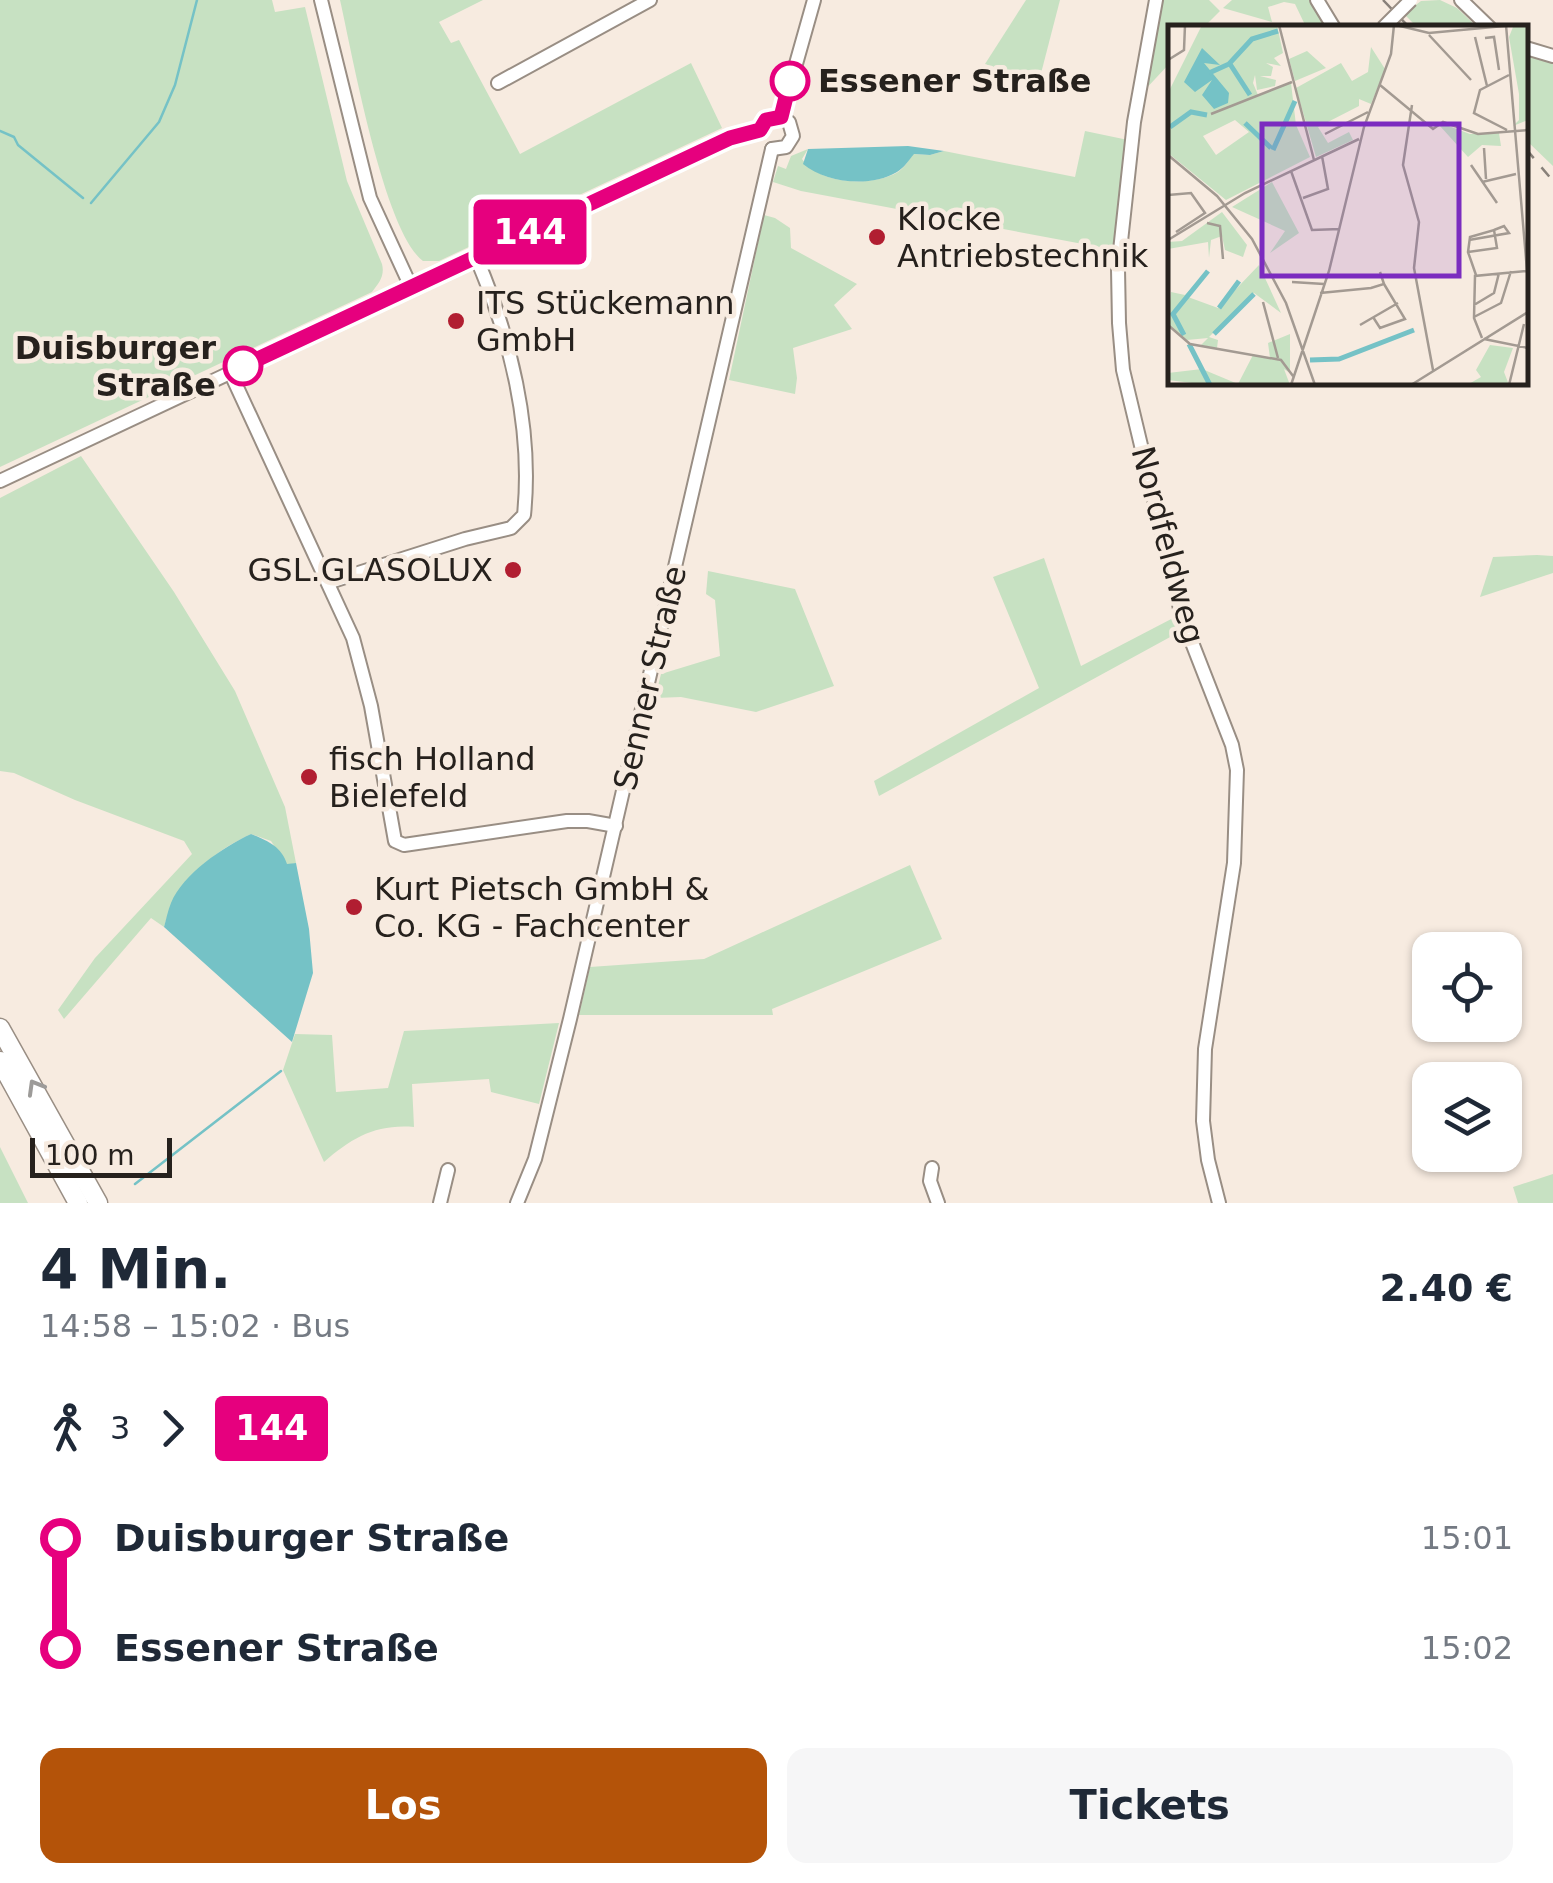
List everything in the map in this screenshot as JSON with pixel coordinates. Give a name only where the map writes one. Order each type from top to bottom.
[{"type":"highway","points":[[0,1028],[98,1203]]},
{"type":"highway","points":[[0,1061],[78,1203]]},
{"type":"street","points":[[322,0],[370,198],[411,287]]},
{"type":"street","points":[[498,84],[650,0]]},
{"type":"street","points":[[781,117],[814,0]]},
{"type":"street","name":"Nordfeldweg","points":[[1156,0],[1134,122],[1118,269],[1119,323],[1123,370],[1182,617],[1232,744],[1238,770],[1234,863],[1204,1066],[1205,1138],[1219,1203]]},
{"type":"street","points":[[1317,0],[1332,25]]},
{"type":"street","points":[[1385,25],[1411,0]]},
{"type":"street","points":[[1461,0],[1487,25]]},
{"type":"street","points":[[1528,49],[1553,56]]},
{"type":"street","points":[[781,117],[789,122],[793,136],[786,147],[772,149],[763,143],[760,130],[766,120],[781,117]]},
{"type":"street","points":[[0,481],[730,138],[760,130]]},
{"type":"street","name":"Senner Straße","points":[[517,1203],[538,1146],[616,826],[772,149]]},
{"type":"street","points":[[330,582],[510,528],[524,514],[523,446],[512,360],[476,257]]},
{"type":"street","points":[[230,372],[353,638],[396,840],[404,845],[566,821],[616,826]]},
{"type":"street","points":[[932,1168],[930,1181],[938,1203]]},
{"type":"street","points":[[440,1203],[448,1170]]},
{"type":"green space","points":[[0,0],[272,0],[275,12],[305,7],[347,181],[382,264],[382,276],[372,292],[0,467]]},
{"type":"green space","points":[[340,0],[483,0],[439,22],[451,43],[459,40],[520,154],[691,63],[722,128],[439,261],[423,261],[409,244],[383,180]]},
{"type":"green space","points":[[1026,0],[1060,0],[1038,85],[985,64]]},
{"type":"green space","points":[[1160,0],[1209,0],[1220,11],[1206,25],[1168,25],[1168,65],[1141,94]]},
{"type":"green space","points":[[1232,0],[1309,0],[1324,25],[1305,25],[1295,4],[1284,2],[1268,7],[1272,22],[1223,8]]},
{"type":"green space","points":[[1440,0],[1457,8],[1475,25],[1415,25],[1404,14],[1421,1]]},
{"type":"green space","points":[[1528,57],[1553,63],[1553,166],[1528,142]]},
{"type":"green space","points":[[1085,131],[1128,140],[1115,250],[801,191],[773,182],[778,166],[786,169],[791,156],[808,149],[802,159],[810,168],[847,181],[887,177],[900,170],[913,154],[944,151],[1075,177]]},
{"type":"green space","points":[[764,215],[790,228],[791,248],[857,284],[834,305],[852,329],[793,348],[795,394],[729,380]]},
{"type":"green space","points":[[81,456],[174,592],[235,691],[285,807],[296,863],[287,865],[271,841],[251,834],[222,850],[186,883],[164,927],[151,918],[64,1019],[58,1010],[95,958],[192,854],[184,841],[14,773],[0,771],[0,498]]},
{"type":"green space","points":[[1553,556],[1553,573],[1480,597],[1493,557]]},
{"type":"green space","points":[[1044,558],[1081,666],[1177,616],[1183,630],[879,796],[874,781],[1039,688],[993,577]]},
{"type":"green space","points":[[708,571],[795,589],[834,686],[756,712],[681,697],[655,698],[661,674],[720,656],[715,600],[706,594]]},
{"type":"green space","points":[[910,865],[942,939],[772,1009],[773,1015],[579,1015],[590,967],[704,959]]},
{"type":"green space","points":[[559,1023],[539,1104],[491,1092],[489,1079],[412,1084],[414,1127],[365,1134],[324,1162],[283,1070],[295,1034],[332,1035],[336,1092],[388,1088],[404,1031]]},
{"type":"green space","points":[[0,1147],[28,1203],[0,1203]]},
{"type":"green space","points":[[1553,1174],[1553,1203],[1518,1203],[1513,1187]]},
{"type":"water","points":[[908,146],[944,151],[914,154],[897,172],[861,182],[824,176],[803,164],[808,149]]},
{"type":"water","points":[[251,834],[278,849],[287,864],[296,863],[313,973],[292,1042],[164,927],[177,892],[194,872]]},
{"type":"waterway","points":[[91,203],[159,122],[175,85],[197,0]]},
{"type":"waterway","points":[[0,131],[14,137],[18,145],[83,198]]},
{"type":"waterway","points":[[135,1184],[281,1071]]},
{"type":"railway","points":[[1383,0],[1407,25]]},
{"type":"railway","points":[[1528,151],[1553,181]]},
{"type":"bus line","name":"144","points":[[243,366],[730,138],[760,130],[766,120],[781,117],[790,81]]},
{"type":"place","name":"Essener Straße","points":[[790,81]]},
{"type":"place","name":"Klocke Antriebstechnik","points":[[877,237]]},
{"type":"place","name":"ITS Stückemann GmbH","points":[[456,321]]},
{"type":"place","name":"Duisburger Straße","points":[[243,366]]},
{"type":"place","name":"GSL.GLASOLUX","points":[[513,570]]},
{"type":"place","name":"fisch Holland Bielefeld","points":[[309,777]]},
{"type":"place","name":"Kurt Pietsch GmbH & Co. KG - Fachcenter","points":[[354,907]]}]
